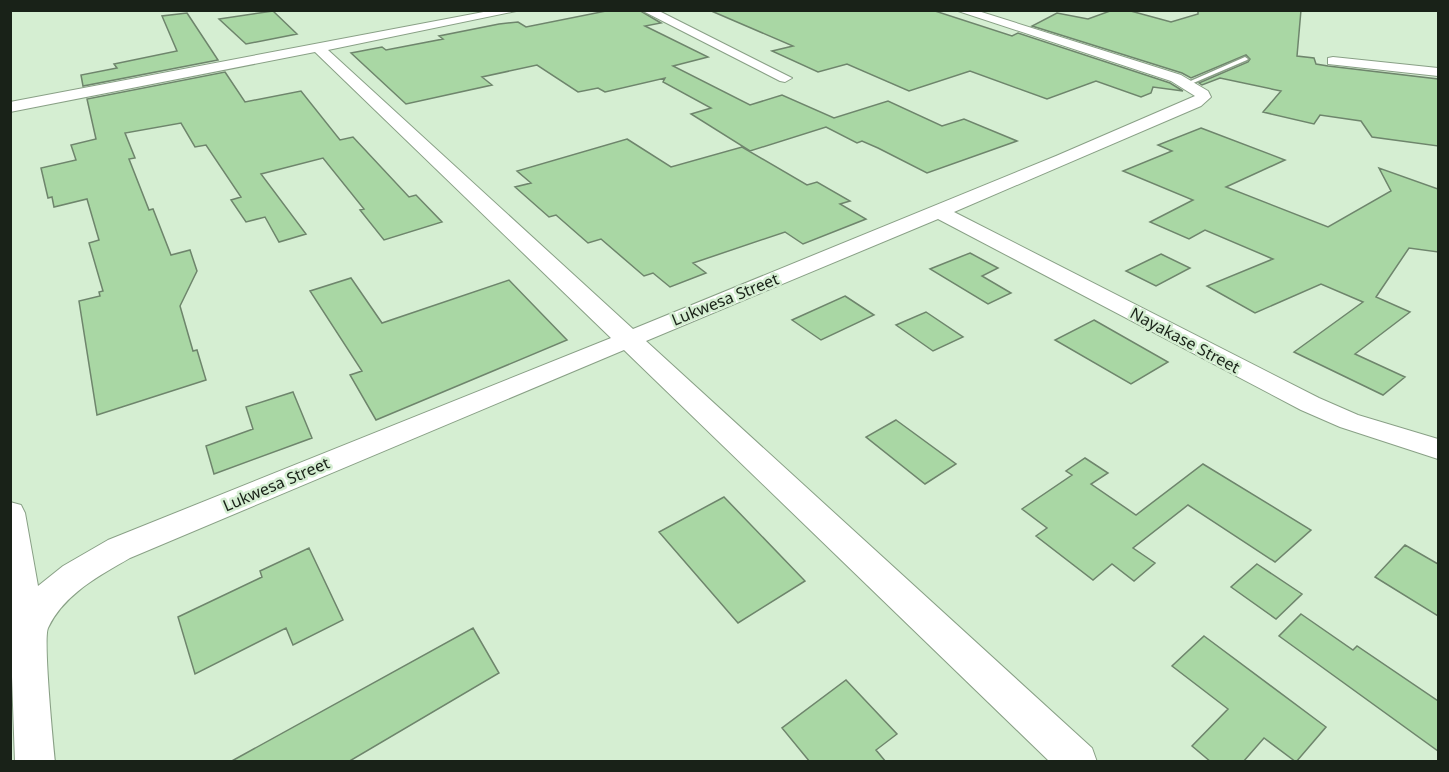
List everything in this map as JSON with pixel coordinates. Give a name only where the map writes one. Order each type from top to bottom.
[{"type":"street","points":[[10,107],[515,10]]},
{"type":"street","points":[[646,10],[785,78]]},
{"type":"street","points":[[961,10],[1189,83]]},
{"type":"street","points":[[318,48],[1078,762]]},
{"type":"street","points":[[1333,62],[1438,72]]},
{"type":"street","name":"Lukwesa Street","points":[[29,629],[49,597],[74,575],[119,549],[626,338],[940,213],[1196,103],[1203,97],[1201,91],[1189,83]]},
{"type":"street","name":"Nayakase Street","points":[[940,213],[1301,400],[1349,421],[1438,449]]},
{"type":"street","points":[[10,513],[29,629],[35,762]]},
{"type":"lane","points":[[1189,83],[1245,59]]},
{"type":"building","points":[[611,10],[639,10],[661,23],[645,26],[708,57],[673,66],[750,105],[782,95],[834,118],[888,101],[942,126],[964,119],[1017,141],[927,173],[878,148],[862,141],[857,143],[826,127],[750,151],[691,114],[711,108],[663,82],[665,78],[605,92],[598,88],[578,92],[537,65],[482,77],[492,85],[406,104],[351,53],[382,47],[386,50],[443,39],[439,36],[499,24],[518,22],[526,27]]},
{"type":"building","points":[[709,10],[932,10],[1012,36],[1018,33],[1170,83],[1183,91],[1153,87],[1151,93],[1141,97],[1096,81],[1047,99],[970,71],[909,91],[847,64],[818,72],[772,51],[793,46]]},
{"type":"building","points":[[1127,10],[1171,22],[1198,14],[1198,10],[1301,10],[1297,56],[1314,58],[1316,64],[1328,66],[1438,79],[1438,146],[1372,137],[1361,121],[1320,115],[1314,124],[1263,112],[1281,91],[1220,78],[1202,85],[1199,83],[1248,62],[1250,59],[1246,55],[1191,78],[1182,73],[1032,26],[1057,13],[1088,19],[1110,11]]},
{"type":"building","points":[[273,11],[297,34],[246,44],[219,19]]},
{"type":"building","points":[[187,13],[218,60],[83,86],[81,75],[117,68],[114,64],[177,51],[162,16]]},
{"type":"building","points":[[225,72],[245,102],[301,91],[340,140],[353,137],[409,197],[416,195],[442,222],[384,240],[360,210],[364,209],[323,158],[261,174],[306,234],[279,242],[265,217],[246,222],[231,200],[241,197],[206,145],[195,147],[181,123],[125,133],[135,158],[129,159],[149,210],[153,209],[171,255],[190,250],[197,271],[180,306],[193,351],[197,350],[206,380],[97,415],[79,301],[100,296],[99,292],[103,291],[89,243],[99,240],[87,199],[54,207],[52,197],[48,198],[41,168],[76,160],[71,145],[96,139],[87,99]]},
{"type":"building","points":[[1201,128],[1285,160],[1226,187],[1328,227],[1391,191],[1379,168],[1438,189],[1438,252],[1409,248],[1376,297],[1410,312],[1355,354],[1405,377],[1383,395],[1294,352],[1363,302],[1321,284],[1255,313],[1207,286],[1273,259],[1205,230],[1189,239],[1150,222],[1193,200],[1123,171],[1172,151],[1158,145]]},
{"type":"building","points":[[627,139],[671,167],[742,147],[807,185],[817,182],[850,201],[840,204],[866,219],[803,244],[785,232],[693,263],[706,273],[670,287],[653,273],[644,276],[601,239],[588,243],[556,215],[549,217],[515,187],[531,183],[517,171]]},
{"type":"building","points":[[970,253],[998,268],[982,276],[1011,293],[988,304],[930,269]]},
{"type":"building","points":[[1161,254],[1190,268],[1156,286],[1126,271]]},
{"type":"building","points":[[351,278],[382,323],[509,280],[567,340],[376,420],[350,375],[362,371],[310,291]]},
{"type":"building","points":[[845,296],[874,315],[821,340],[792,320]]},
{"type":"building","points":[[926,312],[963,337],[933,351],[896,325]]},
{"type":"building","points":[[1094,320],[1168,362],[1131,384],[1055,340]]},
{"type":"building","points":[[293,392],[312,438],[214,474],[206,446],[253,429],[246,407]]},
{"type":"building","points":[[896,420],[956,464],[925,484],[866,437]]},
{"type":"building","points":[[1085,458],[1108,473],[1091,484],[1136,515],[1203,464],[1311,530],[1275,562],[1188,505],[1133,548],[1155,563],[1134,581],[1112,564],[1093,580],[1036,536],[1047,528],[1022,509],[1072,475],[1066,471]]},
{"type":"building","points":[[724,497],[805,581],[738,623],[659,532]]},
{"type":"building","points":[[1405,545],[1438,564],[1438,616],[1375,577]]},
{"type":"building","points":[[309,548],[343,620],[293,645],[286,628],[195,674],[178,617],[262,577],[260,571]]},
{"type":"building","points":[[1257,564],[1302,594],[1276,619],[1231,587]]},
{"type":"building","points":[[1301,614],[1353,650],[1357,646],[1438,701],[1438,751],[1279,636]]},
{"type":"building","points":[[473,628],[499,673],[348,762],[230,762]]},
{"type":"building","points":[[1204,636],[1326,727],[1296,762],[1264,738],[1243,762],[1211,762],[1192,746],[1228,709],[1172,666]]},
{"type":"building","points":[[846,680],[897,734],[876,750],[886,762],[810,762],[782,728]]}]
